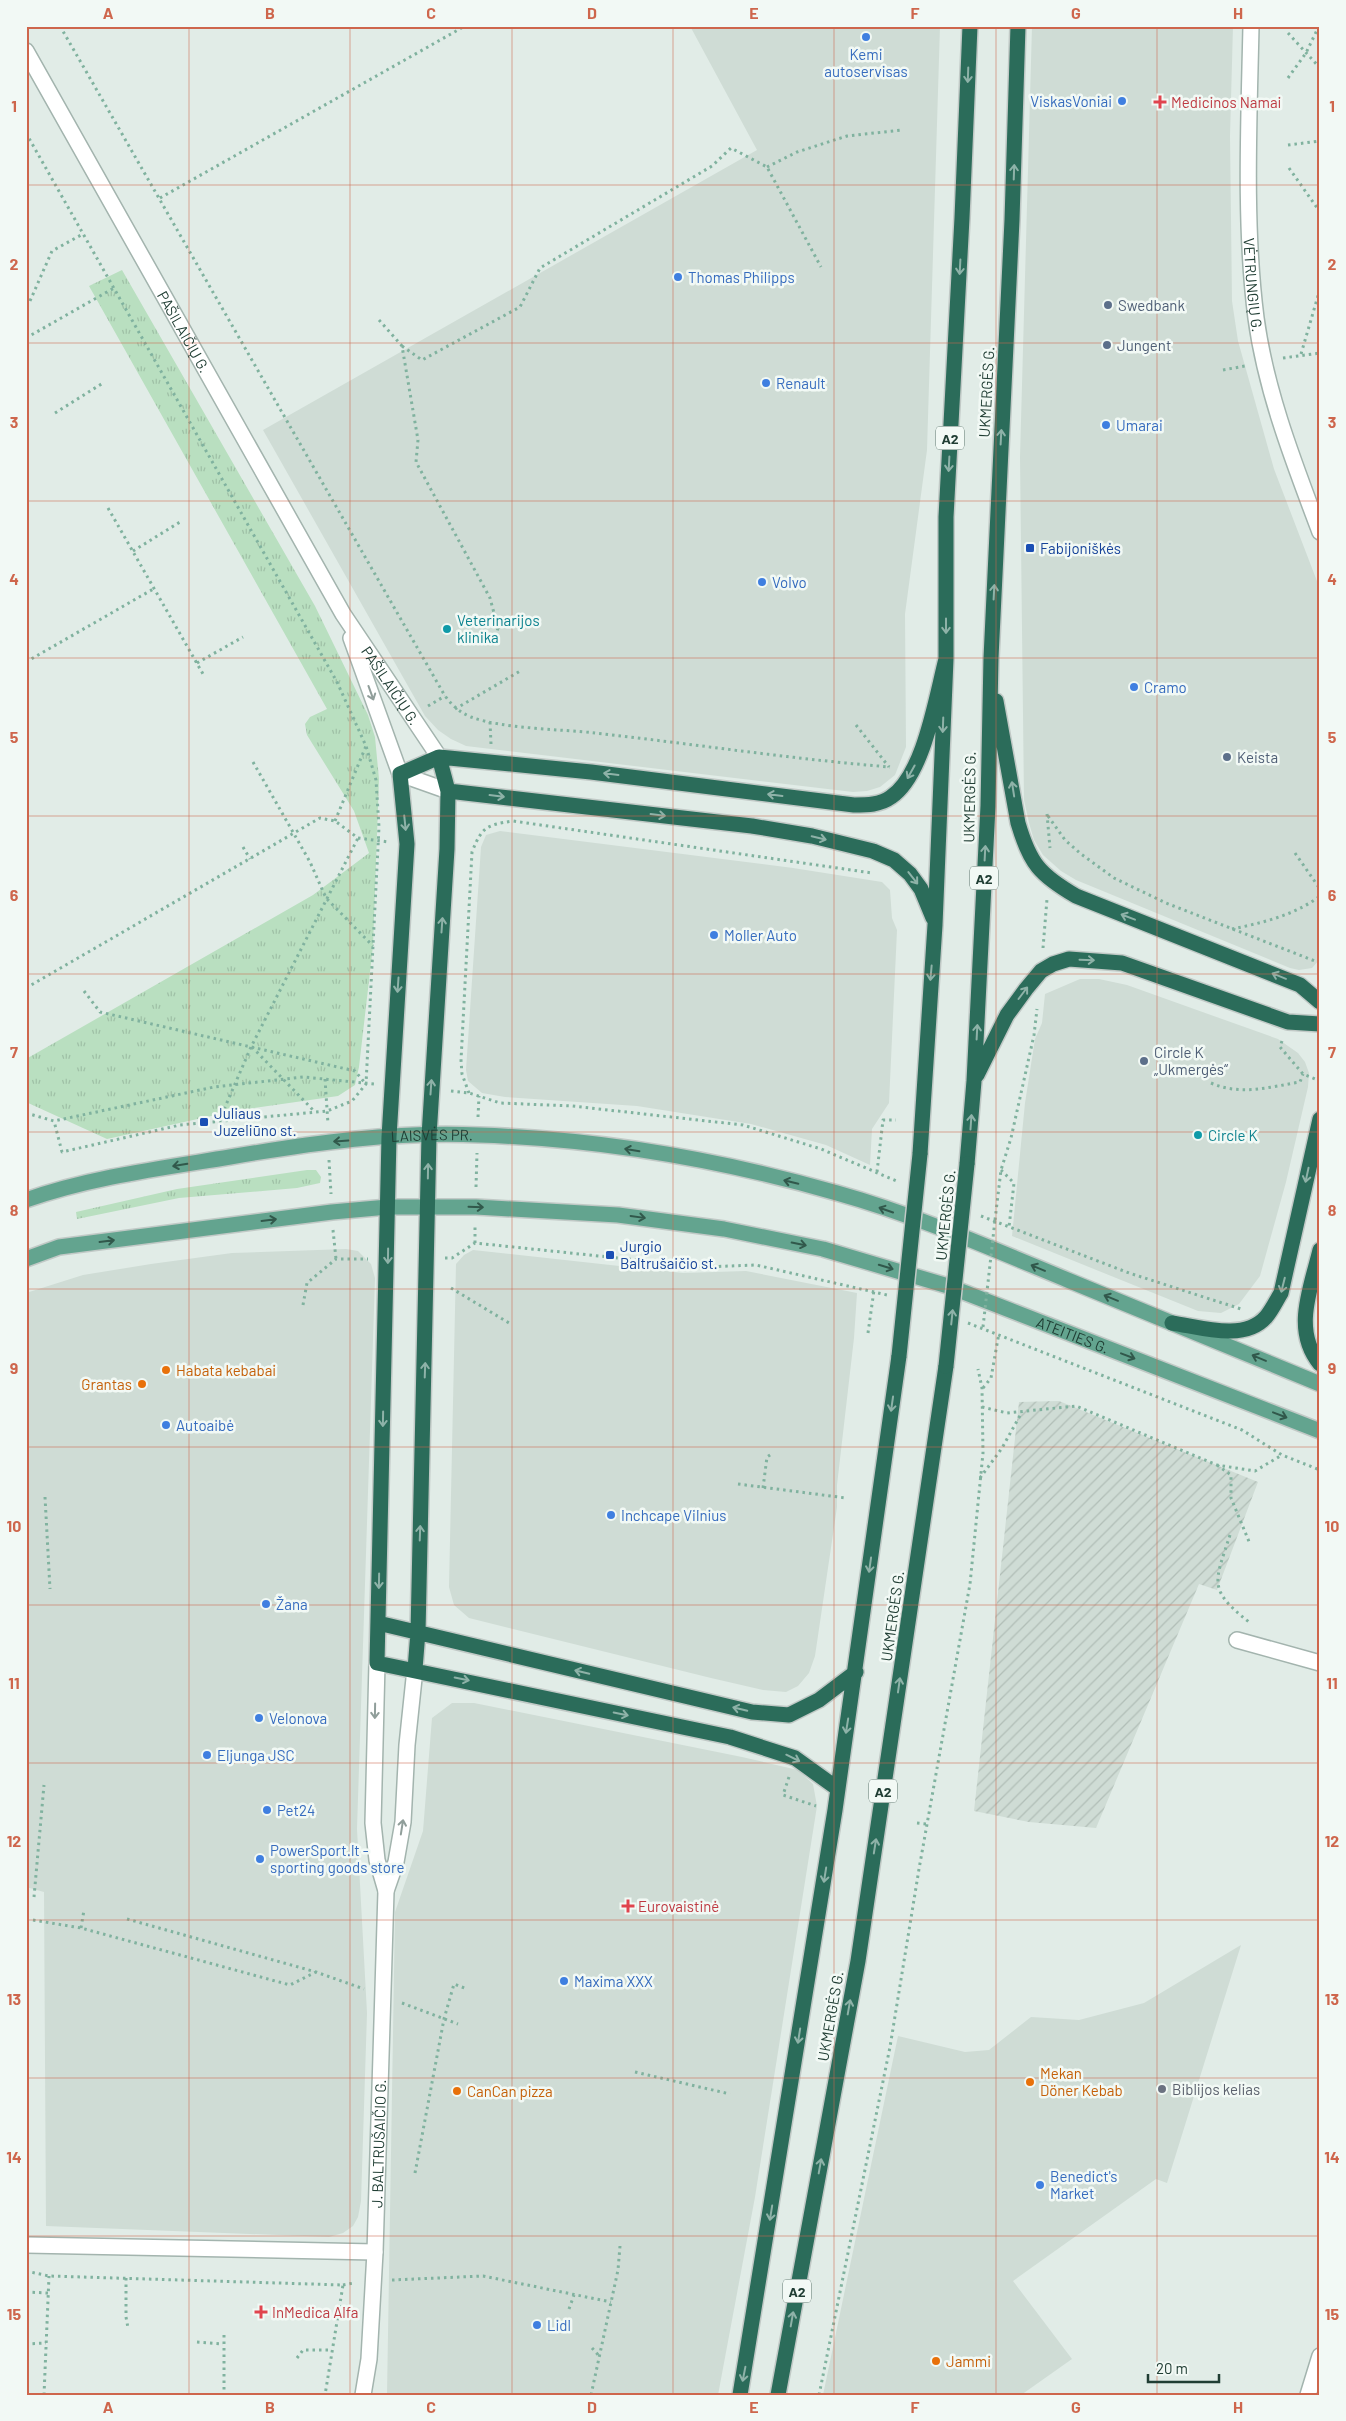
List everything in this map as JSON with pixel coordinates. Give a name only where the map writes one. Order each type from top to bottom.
[{"type":"highway","name":"UKMERGĖS G.","points":[[740,2395],[856,1672],[899,1356],[920,1154],[935,925],[946,659],[946,516],[963,208],[970,26]]},
{"type":"highway","name":"UKMERGĖS G.","points":[[778,2395],[858,1961],[946,1366],[967,1164],[974,1081],[988,806],[990,676],[1012,220],[1018,26]]},
{"type":"highway","points":[[838,1789],[795,1758],[730,1737],[377,1662],[389,1137],[407,844],[400,774],[439,757],[591,772],[854,805],[873,805],[891,798],[904,785],[914,770],[922,749],[946,659]]},
{"type":"highway","points":[[990,676],[1007,752],[1018,823],[1033,863],[1049,880],[1076,896],[1300,985],[1320,1002]]},
{"type":"highway","points":[[415,1669],[418,1632],[429,1136],[447,849],[448,791],[439,757]]},
{"type":"highway","points":[[448,791],[752,826],[812,836],[873,851],[894,860],[910,874],[930,906],[935,925]]},
{"type":"highway","points":[[974,1081],[1006,1015],[1041,972],[1054,964],[1069,959],[1122,963],[1288,1022],[1320,1024]]},
{"type":"highway","points":[[1172,1323],[1224,1331],[1248,1329],[1266,1318],[1281,1293],[1320,1119]]},
{"type":"highway","points":[[1320,1250],[1304,1317],[1306,1336],[1311,1353],[1320,1364]]},
{"type":"highway","points":[[378,1623],[752,1712],[789,1715],[819,1700],[856,1672]]},
{"type":"main road","name":"LAISVĖS PR.","points":[[26,1200],[49,1192],[161,1168],[328,1142],[389,1137],[478,1134],[610,1147],[715,1164],[839,1193],[966,1237],[1172,1323]]},
{"type":"main road","points":[[26,1259],[59,1247],[332,1212],[388,1207],[476,1207]]},
{"type":"main road","name":"ATEITIES G.","points":[[476,1207],[618,1214],[724,1229],[823,1249],[948,1286],[1320,1431]]},
{"type":"main road","points":[[1172,1323],[1320,1384]]},
{"type":"street","name":"VĖTRUNGIŲ G.","points":[[1251,26],[1249,165],[1252,276],[1256,319],[1265,362],[1282,424],[1320,532]]},
{"type":"street","name":"PAŠILAIČIŲ G.","points":[[26,51],[343,614],[439,757]]},
{"type":"street","name":"PAŠILAIČIŲ G.","points":[[343,614],[400,774]]},
{"type":"street","points":[[400,774],[448,791]]},
{"type":"street","points":[[1237,1640],[1320,1663]]},
{"type":"street","name":"J. BALTRUŠAIČIO G.","points":[[377,1662],[373,1823],[377,1860],[386,1891]]},
{"type":"street","name":"J. BALTRUŠAIČIO G.","points":[[363,2395],[369,2359],[375,2252],[386,1891],[396,1862],[404,1822],[407,1745],[415,1669]]},
{"type":"street","points":[[26,2245],[375,2252]]},
{"type":"street","points":[[1308,2395],[1320,2356]]},
{"type":"path","points":[[60,26],[445,696],[455,709],[472,717],[490,722],[595,733],[808,761],[890,768],[856,725]]},
{"type":"path","points":[[160,198],[465,26]]},
{"type":"path","points":[[1288,78],[1306,53],[1319,26]]},
{"type":"path","points":[[1288,33],[1320,68]]},
{"type":"path","points":[[767,167],[797,152],[847,136],[902,130]]},
{"type":"path","points":[[26,133],[337,682],[366,746],[376,780],[378,841],[366,1084],[352,1101],[328,1111],[180,1125],[62,1152],[54,1121]]},
{"type":"path","points":[[1288,145],[1320,141]]},
{"type":"path","points":[[379,320],[402,346],[422,360],[520,306],[540,268],[712,166],[731,148],[767,167],[821,267]]},
{"type":"path","points":[[1289,168],[1320,212]]},
{"type":"path","points":[[30,301],[52,251],[83,234]]},
{"type":"path","points":[[26,338],[114,288]]},
{"type":"path","points":[[1320,289],[1300,354],[1320,353]]},
{"type":"path","points":[[402,346],[418,440],[416,462],[490,598],[498,628],[495,639]]},
{"type":"path","points":[[55,413],[103,383]]},
{"type":"path","points":[[108,508],[203,674]]},
{"type":"path","points":[[133,550],[180,522]]},
{"type":"path","points":[[26,662],[155,588]]},
{"type":"path","points":[[197,663],[243,637]]},
{"type":"path","points":[[455,709],[522,670]]},
{"type":"path","points":[[335,821],[366,746]]},
{"type":"path","points":[[253,762],[310,862],[326,898],[373,946]]},
{"type":"path","points":[[1041,972],[1051,862],[1047,814],[1065,840],[1114,878],[1166,903],[1320,963]]},
{"type":"path","points":[[26,988],[320,818],[335,821],[358,838],[378,841]]},
{"type":"path","points":[[469,1093],[462,1074],[461,1060],[472,852],[480,831],[493,824],[512,821],[878,874]]},
{"type":"path","points":[[220,1120],[252,1047],[358,838]]},
{"type":"path","points":[[243,847],[250,859]]},
{"type":"path","points":[[1294,853],[1320,889]]},
{"type":"path","points":[[1232,929],[1261,923],[1308,905],[1320,896]]},
{"type":"path","points":[[84,991],[100,1012],[355,1071],[366,1084]]},
{"type":"path","points":[[983,1327],[1001,1170],[1012,1138],[1034,1035],[1037,1006]]},
{"type":"path","points":[[252,1047],[314,1111]]},
{"type":"path","points":[[1211,1084],[1226,1090],[1250,1090],[1300,1082],[1303,1074]]},
{"type":"path","points":[[26,1112],[54,1121],[214,1087],[303,1077],[366,1084]]},
{"type":"path","points":[[303,1304],[307,1282],[336,1259],[325,1079]]},
{"type":"path","points":[[475,1243],[479,1096]]},
{"type":"path","points":[[876,1172],[883,1120],[896,1120]]},
{"type":"path","points":[[1001,1170],[1014,1183],[1009,1227]]},
{"type":"path","points":[[452,1258],[475,1243],[704,1267],[756,1265],[874,1290],[891,1296]]},
{"type":"path","points":[[451,1288],[509,1323]]},
{"type":"path","points":[[868,1333],[874,1290]]},
{"type":"path","points":[[963,1321],[998,1333],[1242,1430],[1282,1455],[1320,1470]]},
{"type":"path","points":[[982,1388],[992,1378],[998,1333]]},
{"type":"path","points":[[819,2395],[890,2047],[927,1824],[970,1584],[983,1453],[982,1388],[978,1369]]},
{"type":"path","points":[[982,1407],[1007,1413],[1076,1406],[1216,1465],[1232,1475],[1231,1498],[1250,1544]]},
{"type":"path","points":[[980,1479],[1002,1448],[1022,1412]]},
{"type":"path","points":[[763,1488],[767,1457],[773,1453]]},
{"type":"path","points":[[1216,1465],[1255,1471],[1282,1455]]},
{"type":"path","points":[[738,1484],[846,1498]]},
{"type":"path","points":[[44,1497],[50,1589]]},
{"type":"path","points":[[1230,1535],[1216,1576],[1218,1589],[1228,1605],[1254,1626]]},
{"type":"path","points":[[791,1769],[783,1795],[817,1806]]},
{"type":"path","points":[[34,1897],[44,1785]]},
{"type":"path","points":[[917,1823],[927,1824]]},
{"type":"path","points":[[81,1928],[84,1910]]},
{"type":"path","points":[[126,1919],[316,1972],[458,2024]]},
{"type":"path","points":[[33,1920],[81,1928],[290,1985],[316,1972]]},
{"type":"path","points":[[415,2173],[444,2018],[454,1984],[467,1989]]},
{"type":"path","points":[[636,2072],[730,2094]]},
{"type":"path","points":[[591,2395],[611,2302],[620,2246]]},
{"type":"path","points":[[26,2271],[49,2276],[342,2285],[359,2282]]},
{"type":"path","points":[[44,2395],[49,2276]]},
{"type":"path","points":[[389,2280],[483,2276],[611,2302]]},
{"type":"path","points":[[126,2278],[126,2317],[128,2328]]},
{"type":"path","points":[[325,2395],[342,2285]]},
{"type":"path","points":[[26,2292],[48,2293]]},
{"type":"path","points":[[569,2309],[574,2295]]},
{"type":"path","points":[[224,2335],[224,2395]]},
{"type":"path","points":[[197,2342],[223,2344]]},
{"type":"path","points":[[26,2344],[46,2343]]},
{"type":"path","points":[[592,2348],[600,2357]]},
{"type":"path","points":[[297,2358],[303,2350],[332,2350]]},
{"type":"shaded area","points":[[690,26],[940,26],[927,450],[905,614],[906,747],[895,775],[880,787],[867,791],[853,792],[466,746],[451,739],[438,730],[425,716],[263,430],[757,150]]},
{"type":"shaded area","points":[[1032,26],[1233,26],[1230,136],[1232,301],[1238,341],[1274,469],[1320,589],[1320,959],[1312,968],[1299,970],[1290,968],[1076,880],[1061,871],[1043,855],[1034,840],[1024,800],[1020,457]]},
{"type":"shaded area","points":[[500,831],[793,868],[882,882],[890,890],[892,918],[897,930],[889,1103],[872,1129],[870,1165],[826,1145],[751,1124],[637,1106],[505,1097],[482,1093],[468,1081],[466,1070],[481,847],[486,835]]},
{"type":"shaded area","points":[[1080,979],[1099,979],[1127,985],[1278,1039],[1298,1053],[1305,1062],[1309,1073],[1308,1087],[1286,1182],[1260,1276],[1239,1304],[1221,1313],[1198,1311],[1012,1236],[1025,1103],[1035,1039],[1042,1023],[1045,994]]},
{"type":"shaded area","points":[[346,1249],[358,1251],[371,1264],[375,1278],[357,1829],[367,2013],[361,2201],[358,2217],[353,2226],[343,2233],[329,2237],[46,2226],[44,1892],[26,1887],[26,1293],[83,1275],[151,1264],[232,1253]]},
{"type":"shaded area","points":[[473,1250],[683,1273],[746,1271],[857,1293],[854,1338],[837,1485],[837,1507],[815,1656],[809,1673],[798,1686],[786,1692],[763,1690],[711,1678],[469,1618],[454,1605],[449,1587],[456,1264],[464,1255]]},
{"type":"shaded area","points":[[1059,1401],[1258,1482],[1217,1590],[1199,1584],[1096,1828],[1029,1822],[974,1811],[1019,1402]]},
{"type":"shaded area","points":[[452,1703],[474,1703],[742,1757],[798,1770],[813,1784],[817,1806],[755,2197],[718,2395],[387,2395],[395,1912],[423,1831],[432,1718]]},
{"type":"shaded area","points":[[1241,1945],[1167,2183],[1156,2179],[1013,2281],[1072,2359],[1021,2395],[823,2395],[898,2036],[965,2052],[989,2050],[1031,2017],[1079,2020],[1144,2003]]},
{"type":"green space","points":[[122,270],[315,606],[368,715],[375,737],[379,779],[373,946],[359,1067],[355,1085],[338,1096],[234,1111],[107,1139],[26,1102],[26,1059],[313,895],[369,853],[354,811],[307,735],[305,724],[310,717],[327,709],[89,286]]},
{"type":"green space","points":[[316,1170],[321,1177],[320,1183],[297,1188],[179,1198],[77,1219],[76,1212],[177,1189]]},
{"type":"place","name":"Kemi autoservisas","points":[[866,37]]},
{"type":"place","name":"ViskasVoniai","points":[[1122,101]]},
{"type":"place","name":"Medicinos Namai","points":[[1160,102]]},
{"type":"place","name":"Thomas Philipps","points":[[678,277]]},
{"type":"place","name":"Swedbank","points":[[1108,305]]},
{"type":"place","name":"Jungent","points":[[1107,345]]},
{"type":"place","name":"Renault","points":[[766,383]]},
{"type":"place","name":"Umarai","points":[[1106,425]]},
{"type":"place","name":"Fabijoniškės","points":[[1030,548]]},
{"type":"place","name":"Volvo","points":[[762,582]]},
{"type":"place","name":"Veterinarijos klinika","points":[[447,629]]},
{"type":"place","name":"Cramo","points":[[1134,687]]},
{"type":"place","name":"Keista","points":[[1227,757]]},
{"type":"place","name":"Moller Auto","points":[[714,935]]},
{"type":"place","name":"Circle K „Ukmergės“","points":[[1144,1061]]},
{"type":"place","name":"Juliaus Juzeliūno st.","points":[[204,1122]]},
{"type":"place","name":"Circle K","points":[[1198,1135]]},
{"type":"place","name":"Jurgio Baltrušaičio st.","points":[[610,1255]]},
{"type":"place","name":"Habata kebabai","points":[[166,1370]]},
{"type":"place","name":"Grantas","points":[[142,1384]]},
{"type":"place","name":"Autoaibė","points":[[166,1425]]},
{"type":"place","name":"Inchcape Vilnius","points":[[611,1515]]},
{"type":"place","name":"Žana","points":[[266,1604]]},
{"type":"place","name":"Velonova","points":[[259,1718]]},
{"type":"place","name":"Eljunga JSC","points":[[207,1755]]},
{"type":"place","name":"Pet24","points":[[267,1810]]},
{"type":"place","name":"PowerSport.lt - sporting goods store","points":[[260,1859]]},
{"type":"place","name":"Eurovaistinė","points":[[628,1906]]},
{"type":"place","name":"Maxima XXX","points":[[564,1981]]},
{"type":"place","name":"Mekan Döner Kebab","points":[[1030,2082]]},
{"type":"place","name":"Biblijos kelias","points":[[1162,2089]]},
{"type":"place","name":"CanCan pizza","points":[[457,2091]]},
{"type":"place","name":"Benedict's Market","points":[[1040,2185]]},
{"type":"place","name":"InMedica Alfa","points":[[261,2312]]},
{"type":"place","name":"Lidl","points":[[537,2325]]},
{"type":"place","name":"Jammi","points":[[936,2361]]}]
